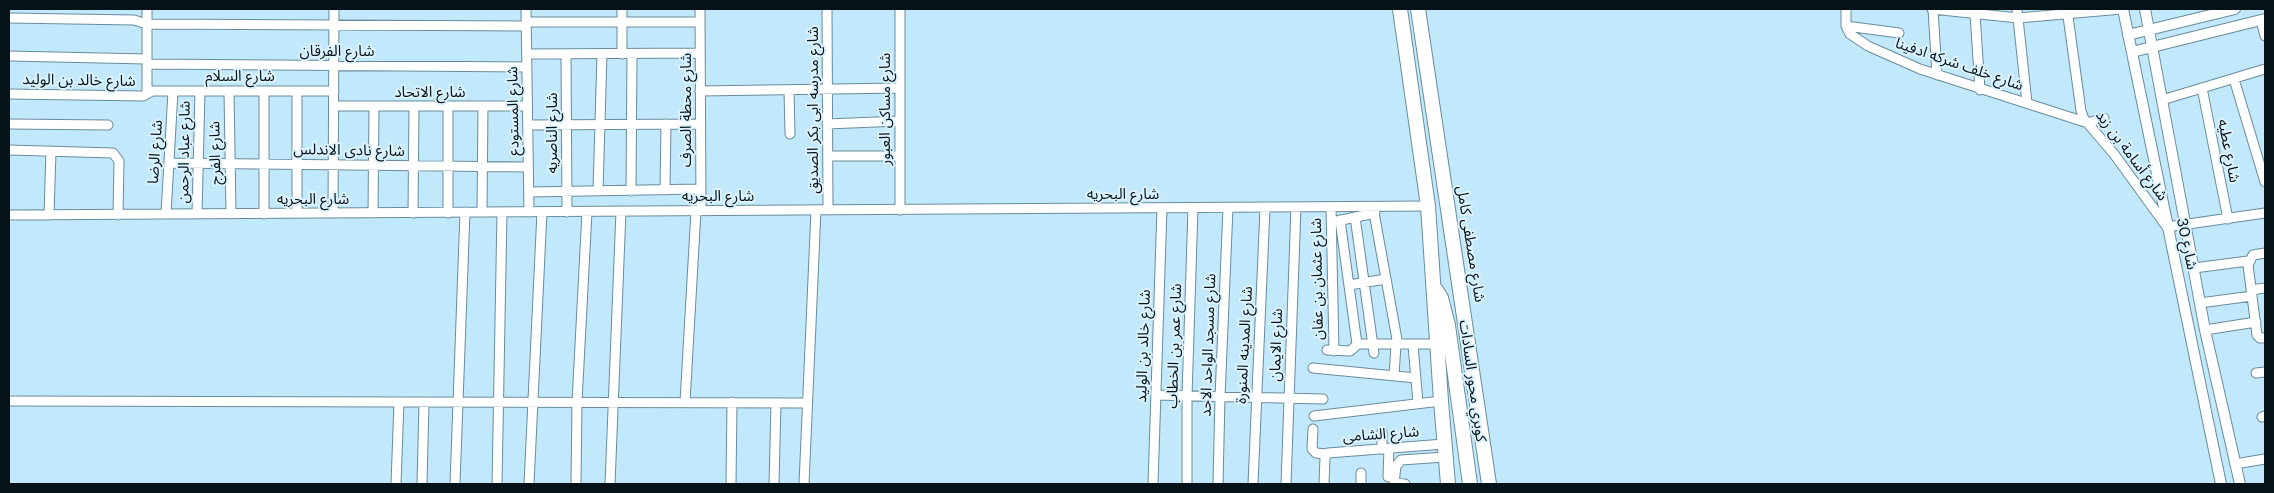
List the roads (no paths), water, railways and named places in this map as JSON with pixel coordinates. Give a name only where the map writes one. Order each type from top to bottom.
[{"type":"main road","points":[[1400,9],[1428,206],[1440,401],[1448,484]]},
{"type":"main road","name":"شارع مصطفى كامل","points":[[1418,9],[1489,484]]},
{"type":"main road","name":"كوبري محور السادات","points":[[1433,285],[1441,298],[1447,318],[1470,484]]},
{"type":"street","points":[[147,9],[147,93]]},
{"type":"street","points":[[332,213],[334,9]]},
{"type":"street","name":"شارع المستودع","points":[[526,9],[529,212]]},
{"type":"street","points":[[622,9],[622,54]]},
{"type":"street","name":"شارع محطة الصرف","points":[[685,402],[701,189],[700,9]]},
{"type":"street","name":"شارع مدرسه ابى بكر الصديق","points":[[827,9],[828,210]]},
{"type":"street","name":"شارع مساكن العبور","points":[[900,9],[900,210]]},
{"type":"street","points":[[1846,9],[1846,26],[1899,33]]},
{"type":"street","points":[[1937,75],[1932,9],[1975,14],[2122,9]]},
{"type":"street","name":"شارع 30","points":[[2122,9],[2221,484]]},
{"type":"street","name":"شارع 30","points":[[2145,9],[2205,330],[2240,484]]},
{"type":"street","points":[[2128,35],[2234,9]]},
{"type":"street","name":"شارع أسامة بن زيد","points":[[2067,12],[2081,111],[2088,123],[2114,154],[2167,227]]},
{"type":"street","points":[[2018,13],[2027,103]]},
{"type":"street","points":[[1975,14],[1980,90]]},
{"type":"street","points":[[9,18],[134,20],[147,24],[334,25],[700,22]]},
{"type":"street","points":[[2132,52],[2263,20],[2265,36]]},
{"type":"street","name":"شارع خلف شركه ادفينا","points":[[1846,26],[1850,34],[1868,46],[1937,75],[2088,123]]},
{"type":"street","points":[[527,54],[700,53]]},
{"type":"street","name":"شارع الناصريه","points":[[566,54],[567,212]]},
{"type":"street","points":[[598,191],[602,54]]},
{"type":"street","points":[[631,190],[632,54]]},
{"type":"street","name":"شارع الفرقان","points":[[9,56],[147,62],[334,66],[527,67]]},
{"type":"street","points":[[2162,100],[2265,69]]},
{"type":"street","points":[[2234,79],[2265,182]]},
{"type":"street","points":[[700,91],[900,88]]},
{"type":"street","name":"شارع عطيه","points":[[2202,88],[2228,219]]},
{"type":"street","points":[[789,90],[790,134]]},
{"type":"street","name":"شارع السلام","points":[[147,93],[152,91],[334,91]]},
{"type":"street","name":"شارع الرضا","points":[[166,214],[174,91]]},
{"type":"street","name":"شارع عباد الرحمن","points":[[197,214],[200,91]]},
{"type":"street","name":"شارع الفرج","points":[[229,91],[231,214]]},
{"type":"street","points":[[264,91],[264,214]]},
{"type":"street","points":[[296,214],[297,91]]},
{"type":"street","name":"شارع خالد بن الوليد","points":[[9,94],[143,96],[147,93]]},
{"type":"street","name":"شارع الاتحاد","points":[[334,106],[528,106]]},
{"type":"street","points":[[373,213],[374,106]]},
{"type":"street","points":[[413,213],[414,106]]},
{"type":"street","points":[[448,106],[448,213]]},
{"type":"street","points":[[482,106],[482,212]]},
{"type":"street","points":[[2088,123],[2104,118]]},
{"type":"street","points":[[827,124],[900,121]]},
{"type":"street","points":[[9,124],[108,125]]},
{"type":"street","points":[[665,190],[666,124]]},
{"type":"street","points":[[528,125],[700,124]]},
{"type":"street","points":[[9,150],[110,153],[116,155],[118,161],[118,215]]},
{"type":"street","points":[[49,215],[51,151]]},
{"type":"street","points":[[828,156],[900,156]]},
{"type":"street","name":"شارع نادى الاندلس","points":[[169,163],[528,167]]},
{"type":"street","points":[[529,192],[701,189]]},
{"type":"street","name":"شارع البحريه","points":[[9,215],[1296,207],[1374,210],[1428,206]]},
{"type":"street","name":"شارع الايمان","points":[[1286,484],[1296,207]]},
{"type":"street","name":"شارع عثمان بن عفان","points":[[1331,207],[1336,221],[1330,350],[1350,351],[1358,344]]},
{"type":"street","name":"شارع خالد بن الوليد","points":[[1153,484],[1162,208]]},
{"type":"street","name":"شارع عمر بن الخطاب","points":[[1187,484],[1187,396],[1194,208]]},
{"type":"street","name":"شارع مسجد الواحد الاحد","points":[[1218,484],[1228,208]]},
{"type":"street","name":"شارع المدينه المنورة","points":[[1253,484],[1265,208]]},
{"type":"street","points":[[804,484],[816,210]]},
{"type":"street","points":[[1394,375],[1397,345],[1374,210],[1336,221],[1349,285],[1358,344],[1374,349],[1397,345],[1437,344]]},
{"type":"street","points":[[455,484],[465,212]]},
{"type":"street","points":[[497,484],[502,212]]},
{"type":"street","points":[[528,484],[534,402],[542,212]]},
{"type":"street","points":[[576,484],[577,402],[587,212]]},
{"type":"street","points":[[610,484],[621,212]]},
{"type":"street","points":[[2167,227],[2265,213]]},
{"type":"street","points":[[1355,217],[1374,349]]},
{"type":"street","points":[[2265,253],[2253,255],[2248,263],[2258,337],[2265,338]]},
{"type":"street","points":[[2194,268],[2248,263]]},
{"type":"street","points":[[1349,285],[1386,280]]},
{"type":"street","points":[[2200,303],[2252,293],[2265,288]]},
{"type":"street","points":[[2205,330],[2256,322]]},
{"type":"street","points":[[1413,345],[1418,403]]},
{"type":"street","points":[[1313,368],[1416,378]]},
{"type":"street","points":[[1156,395],[1323,399]]},
{"type":"street","points":[[9,401],[807,403]]},
{"type":"street","points":[[1314,416],[1440,401]]},
{"type":"street","points":[[396,484],[399,402]]},
{"type":"street","points":[[422,484],[424,402]]},
{"type":"street","points":[[732,402],[732,484]]},
{"type":"street","points":[[774,484],[776,403]]},
{"type":"street","points":[[1313,429],[1312,450],[1325,456],[1324,484]]},
{"type":"street","points":[[1382,432],[1392,481]]},
{"type":"street","name":"شارع الشامى","points":[[1325,456],[1386,448],[1445,450]]},
{"type":"street","points":[[1392,481],[1396,466],[1401,460],[1445,450]]},
{"type":"street","points":[[2235,464],[2265,459]]},
{"type":"street","points":[[1360,484],[1361,473]]},
{"type":"street","points":[[1392,481],[1405,484]]}]
